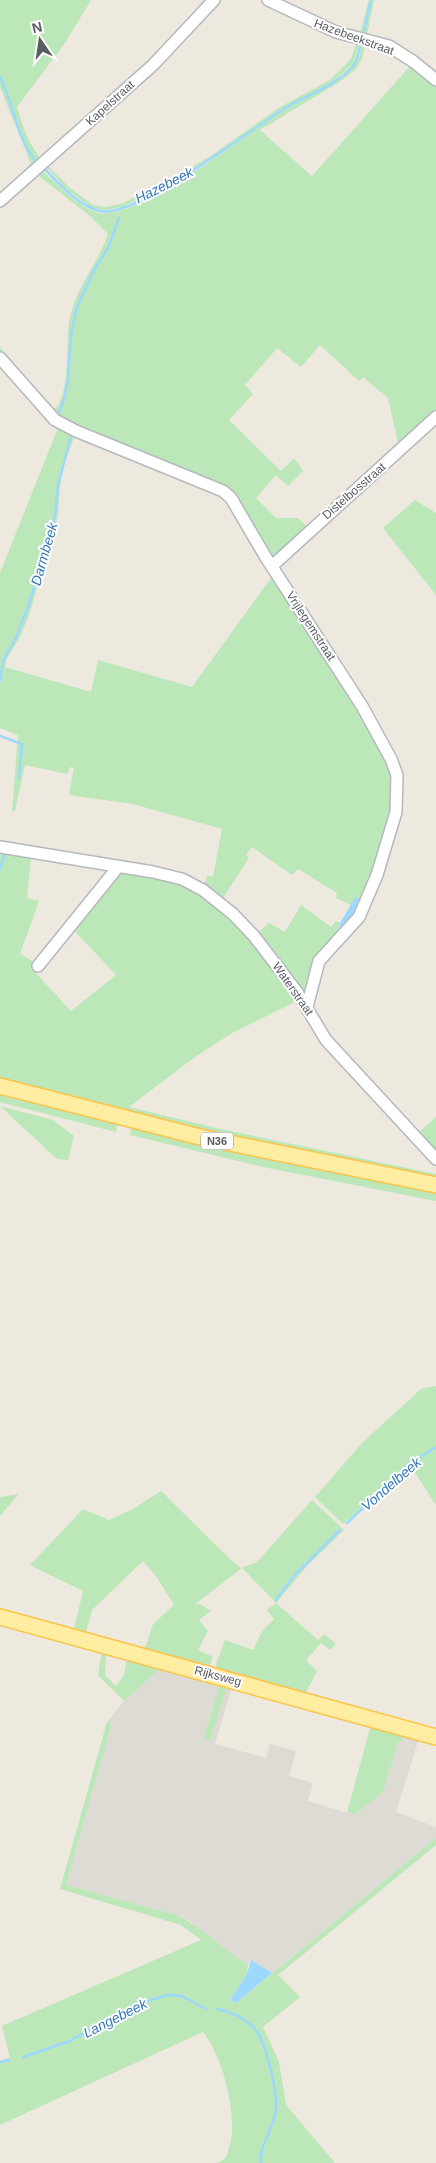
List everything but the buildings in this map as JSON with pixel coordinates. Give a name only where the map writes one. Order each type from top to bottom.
[{"type":"main road","name":"N36","points":[[0,1086],[191,1135],[436,1185]]},
{"type":"main road","name":"Rijksweg","points":[[0,1617],[436,1737]]},
{"type":"street","name":"Kapelstraat","points":[[0,201],[153,65],[214,0]]},
{"type":"street","name":"Hazebeekstraat","points":[[268,0],[336,32],[389,46],[414,62],[436,80]]},
{"type":"street","name":"Vrijlegemstraat","points":[[0,358],[55,420],[76,431],[223,491],[236,504],[272,566],[362,706],[391,759],[397,775],[396,812],[377,875],[359,916],[319,962],[307,1007]]},
{"type":"street","name":"Distelbosstraat","points":[[272,566],[436,417]]},
{"type":"street","name":"Waterstraat","points":[[0,847],[153,872],[182,879],[203,890],[233,914],[254,936],[307,1007],[332,1048],[436,1158]]},
{"type":"street","points":[[38,966],[118,867]]},
{"type":"shaded area","points":[[162,1667],[232,1687],[215,1744],[266,1758],[270,1744],[296,1751],[289,1776],[313,1783],[308,1801],[354,1815],[383,1792],[399,1741],[402,1742],[400,1732],[419,1738],[396,1812],[436,1827],[436,1838],[272,1973],[251,1960],[248,1965],[234,1957],[188,1920],[177,1915],[66,1885],[112,1723],[107,1722],[124,1701]]},
{"type":"green space","points":[[0,0],[91,0],[65,43],[17,107],[30,141],[42,160],[0,197],[0,192],[31,164],[0,87]]},
{"type":"green space","points":[[369,0],[374,0],[367,35],[360,33]]},
{"type":"green space","points":[[356,43],[359,44],[353,64],[331,83],[283,109],[193,170],[123,207],[106,210],[92,208],[66,189],[45,165],[69,187],[93,205],[105,207],[121,204],[173,178],[212,155],[280,107],[330,80],[351,59]]},
{"type":"green space","points":[[362,44],[365,45],[362,59],[356,69],[341,81],[260,130],[312,176],[411,65],[436,86],[436,413],[399,447],[388,398],[363,377],[359,381],[320,345],[301,367],[277,348],[245,385],[253,394],[229,420],[281,471],[294,458],[303,471],[288,486],[276,475],[256,498],[276,518],[298,518],[309,528],[278,555],[272,556],[236,499],[110,443],[58,416],[0,355],[0,347],[53,408],[56,408],[64,391],[68,331],[72,311],[81,288],[108,234],[90,216],[40,177],[38,171],[40,169],[69,195],[93,211],[101,213],[119,211],[141,203],[192,173],[281,112],[336,81],[356,63]]},
{"type":"green space","points":[[61,427],[76,432],[64,465],[60,486],[58,516],[29,615],[20,637],[7,658],[5,667],[91,692],[98,660],[192,687],[274,574],[389,760],[396,792],[365,898],[326,949],[307,992],[304,994],[257,934],[269,923],[285,932],[301,905],[331,927],[336,921],[340,923],[337,932],[355,898],[351,905],[336,898],[337,893],[298,869],[292,875],[252,847],[246,855],[249,858],[221,901],[204,885],[207,876],[213,877],[222,829],[133,804],[69,795],[74,768],[70,767],[67,774],[25,765],[15,811],[12,811],[18,735],[0,728],[0,573],[58,428]]},
{"type":"green space","points":[[415,500],[436,513],[436,595],[383,528]]},
{"type":"green space","points":[[0,849],[31,856],[27,898],[39,901],[20,954],[36,963],[32,969],[71,1011],[116,975],[72,928],[121,870],[158,875],[202,892],[246,932],[299,1000],[232,1033],[195,1057],[129,1107],[216,1128],[436,1174],[436,1181],[276,1150],[0,1081]]},
{"type":"green space","points":[[0,1090],[25,1097],[31,1102],[114,1122],[117,1126],[116,1132],[0,1102]]},
{"type":"green space","points":[[0,1106],[53,1120],[74,1136],[68,1160],[57,1159]]},
{"type":"green space","points":[[436,1117],[436,1155],[417,1134]]},
{"type":"green space","points":[[138,1127],[436,1190],[436,1201],[263,1167],[130,1135],[131,1129]]},
{"type":"green space","points":[[436,1386],[436,1505],[410,1465],[343,1524],[315,1497],[362,1443],[421,1389]]},
{"type":"green space","points":[[161,1491],[241,1568],[257,1562],[312,1500],[344,1530],[307,1566],[276,1603],[242,1568],[194,1605],[200,1604],[211,1611],[199,1620],[208,1631],[198,1650],[213,1657],[208,1669],[144,1651],[153,1624],[174,1605],[156,1576],[143,1561],[92,1610],[85,1635],[73,1633],[83,1591],[30,1565],[83,1509],[109,1520],[133,1509]]},
{"type":"green space","points":[[19,1494],[0,1516],[0,1497]]},
{"type":"green space","points":[[276,1603],[318,1640],[324,1634],[336,1644],[330,1650],[321,1643],[306,1660],[317,1671],[304,1696],[217,1672],[216,1664],[225,1640],[253,1650],[262,1631],[274,1619],[267,1610]]},
{"type":"green space","points":[[102,1651],[106,1653],[105,1675],[116,1686],[124,1675],[127,1657],[162,1667],[124,1701],[98,1675]]},
{"type":"green space","points":[[220,1685],[226,1689],[210,1741],[204,1737]]},
{"type":"green space","points":[[107,1722],[112,1723],[66,1885],[177,1915],[196,1926],[248,1965],[247,1974],[230,2000],[236,2003],[436,1838],[436,1845],[278,1975],[300,1997],[263,2027],[279,2062],[286,2105],[335,2163],[217,2163],[226,2158],[231,2141],[231,2107],[221,2066],[203,2032],[0,2125],[0,2061],[10,2058],[2,2026],[201,1940],[181,1925],[60,1889]]},
{"type":"green space","points":[[371,1725],[403,1736],[402,1742],[399,1741],[383,1792],[354,1815],[347,1812]]},
{"type":"water","points":[[355,898],[362,898],[356,913],[338,933],[340,923]]},
{"type":"water","points":[[251,1960],[272,1973],[236,2003],[230,2000],[247,1974]]},
{"type":"waterway","name":"Hazebeek","points":[[364,31],[371,0]]},
{"type":"waterway","name":"Hazebeek","points":[[43,167],[69,193],[84,204],[100,211],[117,210],[165,188],[284,109],[337,80],[354,65],[360,47]]},
{"type":"waterway","name":"Hazebeek","points":[[0,77],[20,133],[30,154],[37,162]]},
{"type":"waterway","name":"Darmbeek","points":[[57,417],[64,400],[68,379],[71,336],[76,310],[94,270],[108,248],[119,218]]},
{"type":"waterway","name":"Darmbeek","points":[[0,681],[3,661],[16,638],[29,604],[55,516],[58,485],[72,433]]},
{"type":"waterway","name":"Darmbeek","points":[[0,736],[22,744],[19,778]]},
{"type":"waterway","name":"Darmbeek","points":[[0,869],[4,856]]},
{"type":"waterway","name":"Vondelbeek","points":[[347,1523],[410,1463],[436,1447]]},
{"type":"waterway","name":"Vondelbeek","points":[[276,1600],[292,1578],[340,1530]]},
{"type":"waterway","name":"Langebeek","points":[[23,2057],[70,2041],[133,2006],[167,1995],[182,1996],[206,2009]]},
{"type":"waterway","name":"Langebeek","points":[[217,2009],[237,2015],[246,2021],[254,2028],[263,2043],[273,2078],[276,2108],[273,2122],[262,2149],[261,2163]]},
{"type":"waterway","name":"Langebeek","points":[[0,2062],[9,2060]]}]
